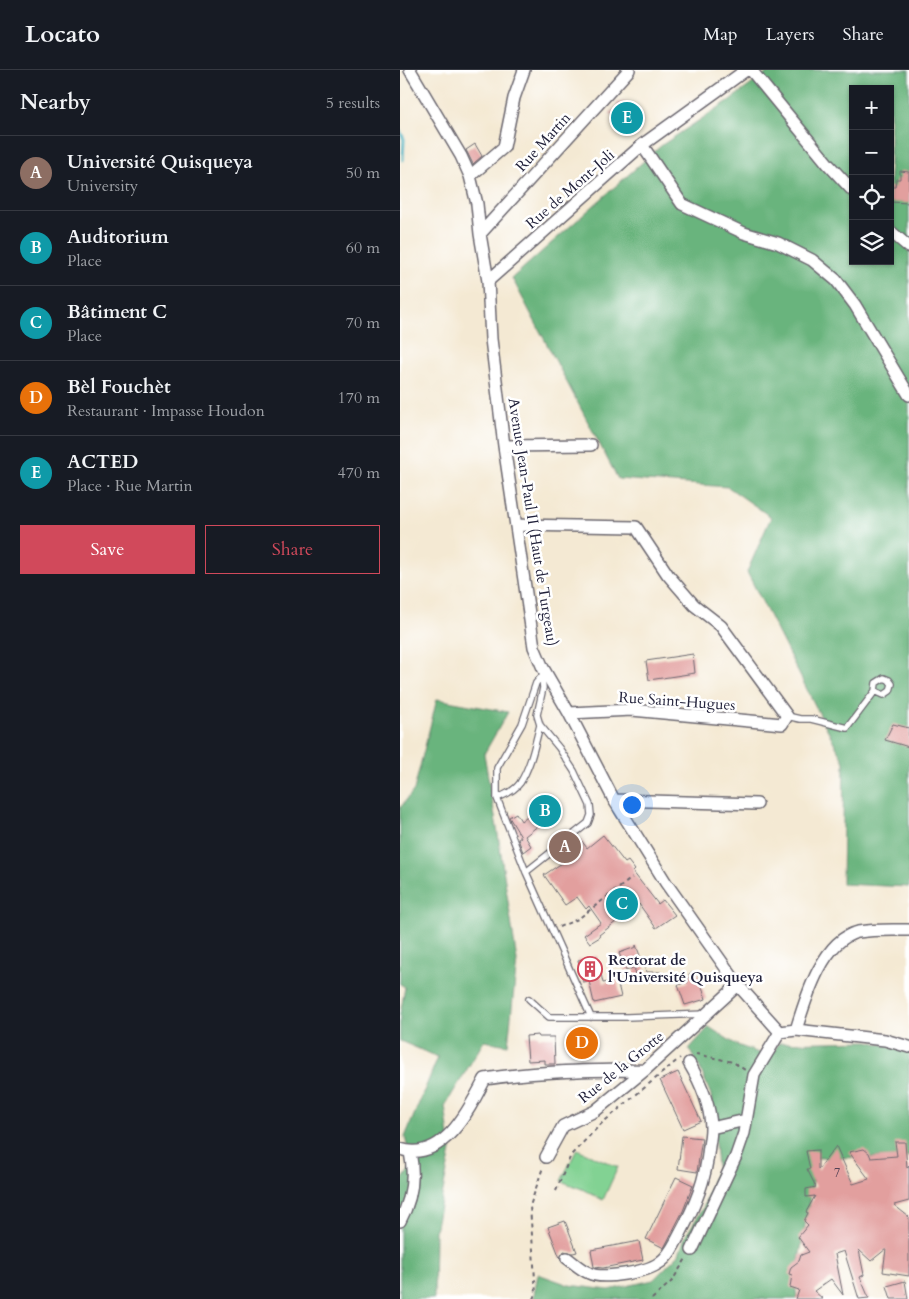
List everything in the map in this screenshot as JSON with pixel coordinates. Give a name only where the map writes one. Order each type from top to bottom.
[{"type":"street","points":[[470,176],[504,147],[514,98],[524,70]]},
{"type":"street","name":"Rue Martin","points":[[480,234],[629,70]]},
{"type":"street","name":"Rue de Mont-Joli","points":[[488,281],[642,145],[746,70]]},
{"type":"street","points":[[751,70],[849,187]]},
{"type":"street","name":"Avenue Jean-Paul II (Haut de Turgeau)","points":[[413,71],[461,156],[470,176],[477,204],[488,281],[491,340],[504,446],[534,647],[542,672],[569,713],[614,800],[666,882],[738,985],[780,1032]]},
{"type":"street","points":[[642,145],[682,204],[744,233],[778,243],[812,260],[836,280],[856,305],[909,395]]},
{"type":"street","points":[[894,234],[909,247]]},
{"type":"street","points":[[504,446],[591,445]]},
{"type":"street","points":[[516,525],[636,527],[668,575],[694,605],[721,626],[785,720]]},
{"type":"street","name":"Rue Saint-Hugues","points":[[569,713],[632,710],[785,720]]},
{"type":"street","points":[[614,800],[757,804]]},
{"type":"street","points":[[796,1030],[810,986],[827,956],[843,940],[856,933],[909,930]]},
{"type":"street","name":"Rue de la Grotte","points":[[546,1157],[563,1126],[594,1111],[645,1070],[738,985]]},
{"type":"street","points":[[692,1250],[736,1156],[746,1120],[754,1075],[780,1032],[796,1030],[885,1040],[909,1047]]},
{"type":"street","points":[[567,1258],[590,1274],[618,1275],[644,1270],[659,1264],[673,1246],[694,1208],[701,1187],[708,1156],[711,1128],[706,1098],[688,1057]]},
{"type":"street","points":[[400,1221],[406,1210],[413,1170],[405,1150],[425,1150],[440,1143],[467,1114],[485,1079],[519,1074],[645,1070]]},
{"type":"street","points":[[711,1128],[746,1120]]},
{"type":"lane","points":[[542,672],[536,683],[522,724],[497,768],[497,798],[507,828],[591,1017]]},
{"type":"lane","points":[[526,872],[588,824],[591,816],[590,805],[574,771],[559,748],[540,725],[537,715],[543,688],[542,672]]},
{"type":"lane","points":[[785,720],[811,719],[847,728],[875,691]]},
{"type":"lane","points":[[497,798],[520,784],[533,751],[540,725]]},
{"type":"lane","points":[[529,999],[549,1017],[708,1014]]},
{"type":"path","points":[[553,930],[578,919],[632,878]]},
{"type":"path","points":[[556,1191],[571,1155],[600,1124],[679,1058],[688,1057],[733,1062],[754,1075]]},
{"type":"path","points":[[534,1299],[536,1294],[530,1206],[546,1157]]},
{"type":"path","points":[[652,1299],[672,1281],[692,1250]]},
{"type":"green space","points":[[771,70],[909,70],[909,887],[842,884],[844,762],[747,572],[771,517],[728,487],[618,479],[512,278],[662,145]]},
{"type":"green space","points":[[437,699],[508,712],[484,754],[517,961],[508,1045],[484,1041],[445,1106],[451,1151],[435,1231],[434,1299],[400,1299],[400,1183],[412,1166],[405,1137],[438,1057],[400,1041],[400,1015],[405,987],[400,984],[400,808],[414,790]]},
{"type":"green space","points":[[709,1027],[737,1045],[769,1059],[779,1043],[868,1041],[909,1051],[909,1157],[817,1158],[795,1282],[797,1299],[533,1299],[538,1274],[569,1285],[609,1290],[653,1280],[679,1254],[685,1237],[703,1208],[717,1167],[711,1095],[700,1068],[689,1049]]},
{"type":"green space","points":[[577,1149],[618,1167],[603,1200],[561,1181]]},
{"type":"building","points":[[625,102],[626,109],[634,107],[642,120],[635,125],[639,128],[627,136],[610,113],[617,108],[617,103]]},
{"type":"building","points":[[475,144],[482,156],[473,164],[466,150]]},
{"type":"building","points":[[900,171],[909,172],[909,203],[894,202],[896,179],[900,179]]},
{"type":"building","points":[[693,654],[695,673],[649,680],[646,661]]},
{"type":"building","points":[[893,724],[909,728],[909,747],[885,740]]},
{"type":"building","points":[[552,796],[562,807],[525,836],[531,846],[523,852],[518,839],[521,837],[509,817],[516,813],[521,821]]},
{"type":"building","points":[[603,835],[625,863],[628,861],[635,870],[633,872],[658,904],[663,900],[675,915],[656,928],[639,904],[599,935],[600,937],[590,943],[584,935],[601,923],[589,906],[586,909],[577,897],[565,905],[544,875],[565,861],[560,854],[581,840],[587,848]]},
{"type":"building","points":[[636,945],[646,972],[661,972],[661,981],[634,981],[635,967],[626,971],[619,953],[636,947]]},
{"type":"building","points":[[597,956],[603,983],[617,980],[621,997],[594,1003],[589,981],[583,982],[578,960]]},
{"type":"building","points":[[697,971],[706,999],[685,1005],[678,985],[688,982],[689,974]]},
{"type":"building","points":[[538,1035],[539,1037],[554,1037],[555,1064],[545,1064],[545,1060],[528,1061],[526,1036]]},
{"type":"building","points":[[678,1072],[701,1121],[683,1129],[660,1080]]},
{"type":"building","points":[[682,1136],[702,1138],[697,1172],[678,1169]]},
{"type":"building","points":[[895,1142],[905,1142],[907,1168],[909,1165],[909,1201],[894,1205],[909,1217],[909,1276],[883,1272],[886,1249],[871,1261],[859,1250],[864,1275],[860,1277],[869,1298],[859,1299],[844,1251],[835,1254],[843,1295],[831,1279],[814,1291],[823,1299],[796,1299],[799,1290],[790,1287],[792,1275],[789,1274],[791,1267],[799,1261],[801,1255],[809,1252],[798,1237],[808,1225],[804,1221],[808,1213],[806,1212],[815,1196],[806,1197],[806,1189],[816,1187],[807,1169],[810,1169],[806,1151],[818,1150],[818,1170],[836,1146],[853,1184],[869,1179],[849,1152],[864,1149],[871,1158],[897,1156]]},
{"type":"building","points":[[676,1177],[693,1185],[683,1211],[664,1248],[646,1239]]},
{"type":"building","points":[[565,1221],[577,1252],[564,1251],[560,1258],[548,1227]]},
{"type":"building","points":[[639,1241],[643,1260],[603,1268],[594,1267],[591,1250]]},
{"type":"building","points":[[905,1281],[908,1299],[891,1299],[887,1286]]},
{"type":"waterway","points":[[400,131],[404,139],[403,160]]},
{"type":"place","name":"ACTED","points":[[627,118]]},
{"type":"place","name":"Auditorium","points":[[545,811]]},
{"type":"place","name":"Université Quisqueya","points":[[565,847]]},
{"type":"place","name":"Bâtiment C","points":[[622,904]]},
{"type":"place","name":"Rectorat de l'Université Quisqueya","points":[[590,969]]},
{"type":"place","name":"Bèl Fouchèt","points":[[582,1043]]}]
